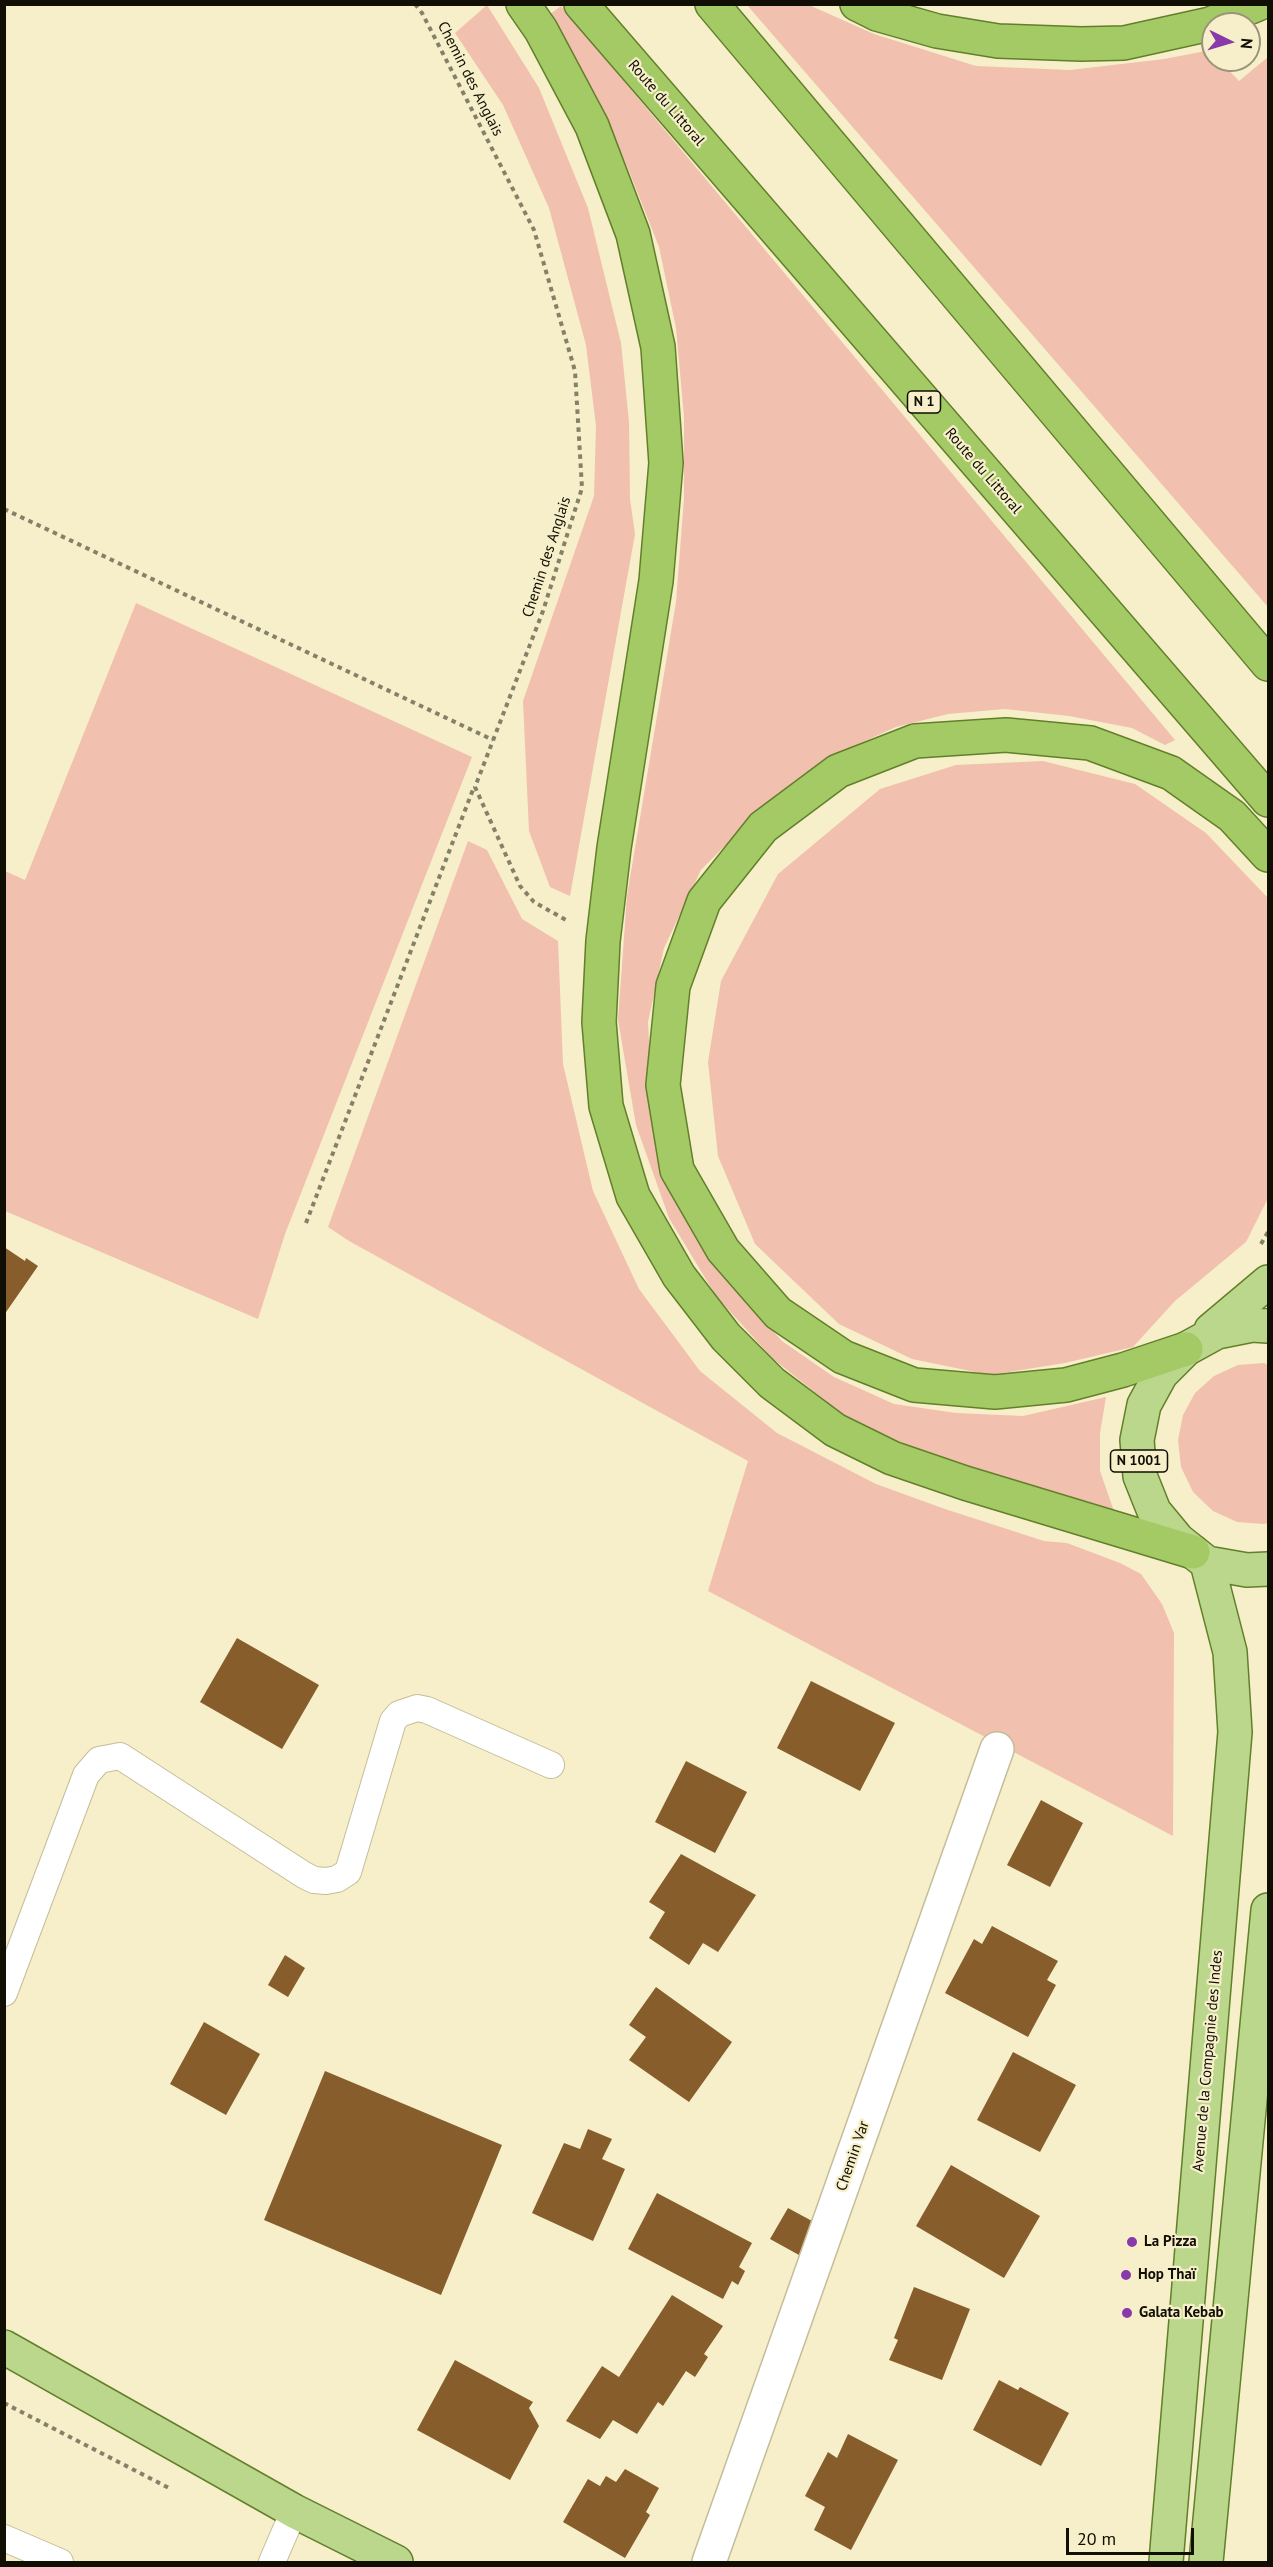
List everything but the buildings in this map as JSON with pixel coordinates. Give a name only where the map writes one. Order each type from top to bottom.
[{"type":"highway","points":[[523,4],[541,30],[592,126],[633,234],[658,347],[666,463],[657,581],[614,848],[603,941],[599,1022],[606,1106],[633,1196],[679,1276],[726,1337],[772,1383],[835,1430],[892,1458],[1200,1557]]},
{"type":"highway","name":"Route du Littoral","points":[[581,4],[1269,800]]},
{"type":"highway","points":[[712,4],[1269,664]]},
{"type":"highway","points":[[857,4],[877,14],[937,31],[998,41],[1081,44],[1124,43],[1210,24],[1258,4]]},
{"type":"highway","points":[[1186,1349],[1123,1370],[1066,1385],[995,1392],[914,1385],[843,1357],[778,1313],[723,1250],[677,1170],[663,1085],[673,986],[704,901],[763,827],[838,771],[915,741],[1006,735],[1090,743],[1171,773],[1232,816],[1269,855]]},
{"type":"main road","name":"N 1001","points":[[1200,1557],[1178,1540],[1154,1511],[1140,1476],[1137,1440],[1144,1406],[1161,1374],[1186,1349],[1269,1282]]},
{"type":"main road","name":"N 1001","points":[[1186,1349],[1217,1332],[1252,1325],[1269,1326]]},
{"type":"main road","points":[[1200,1557],[1247,1570],[1269,1569]]},
{"type":"main road","name":"Avenue de la Compagnie des Indes","points":[[1166,2562],[1235,1732],[1230,1652],[1200,1557]]},
{"type":"main road","points":[[1206,2562],[1269,1910]]},
{"type":"main road","points":[[4,2348],[294,2511],[396,2562]]},
{"type":"street","name":"Chemin Var","points":[[709,2562],[998,1749]]},
{"type":"lane","points":[[4,1993],[86,1775],[99,1760],[120,1756],[304,1875],[315,1880],[326,1881],[348,1872],[393,1721],[399,1714],[417,1708],[426,1710],[551,1765]]},
{"type":"lane","points":[[272,2562],[294,2511]]},
{"type":"lane","points":[[4,2538],[60,2562]]},
{"type":"path","name":"Chemin des Anglais","points":[[306,1223],[543,611],[582,488],[575,371],[534,230],[422,13],[415,4]]},
{"type":"path","points":[[4,509],[493,740]]},
{"type":"path","points":[[475,787],[520,886],[534,903],[603,941]]},
{"type":"path","points":[[4,2403],[174,2491]]},
{"type":"shaded area","points":[[487,5],[539,88],[588,208],[621,343],[629,422],[630,499],[635,534],[570,896],[550,887],[529,831],[523,701],[594,496],[596,426],[586,345],[549,208],[503,105],[455,33]]},
{"type":"shaded area","points":[[747,5],[809,5],[874,34],[976,66],[1070,70],[1164,59],[1201,52],[1201,72],[1230,72],[1239,81],[1250,72],[1261,72],[1261,63],[1268,57],[1268,607]]},
{"type":"shaded area","points":[[561,6],[1175,740],[1165,745],[1132,728],[1069,716],[1005,709],[948,714],[896,727],[836,754],[768,802],[701,870],[664,948],[648,1022],[653,1118],[730,1283],[782,1341],[834,1377],[894,1404],[956,1413],[1023,1416],[1106,1397],[1100,1433],[1100,1471],[1115,1514],[998,1479],[916,1449],[846,1417],[772,1358],[716,1296],[669,1218],[636,1125],[618,1020],[627,896],[676,602],[684,498],[684,417],[676,328],[659,247],[596,95],[549,15]]},
{"type":"shaded area","points":[[136,603],[472,757],[285,1234],[258,1319],[5,1211],[5,871],[25,880]]},
{"type":"shaded area","points":[[1043,761],[1135,784],[1206,833],[1268,898],[1268,1198],[1246,1242],[1175,1301],[1133,1347],[1065,1363],[990,1375],[912,1359],[839,1324],[755,1244],[718,1156],[708,1062],[721,981],[778,874],[880,789],[956,765]]},
{"type":"shaded area","points":[[468,841],[487,850],[522,919],[558,941],[563,1064],[593,1191],[639,1289],[700,1371],[777,1433],[876,1484],[1044,1541],[1067,1543],[1120,1563],[1141,1574],[1162,1604],[1174,1633],[1173,1836],[708,1591],[748,1461],[349,1241],[328,1227]]},
{"type":"shaded area","points":[[1264,1363],[1268,1365],[1268,1523],[1237,1522],[1213,1511],[1193,1492],[1181,1467],[1178,1440],[1183,1415],[1195,1393],[1214,1376],[1238,1365]]},
{"type":"place","name":"La Pizza","points":[[1132,2242]]},
{"type":"place","name":"Hop Thaï","points":[[1126,2275]]},
{"type":"place","name":"Galata Kebab","points":[[1127,2313]]}]
